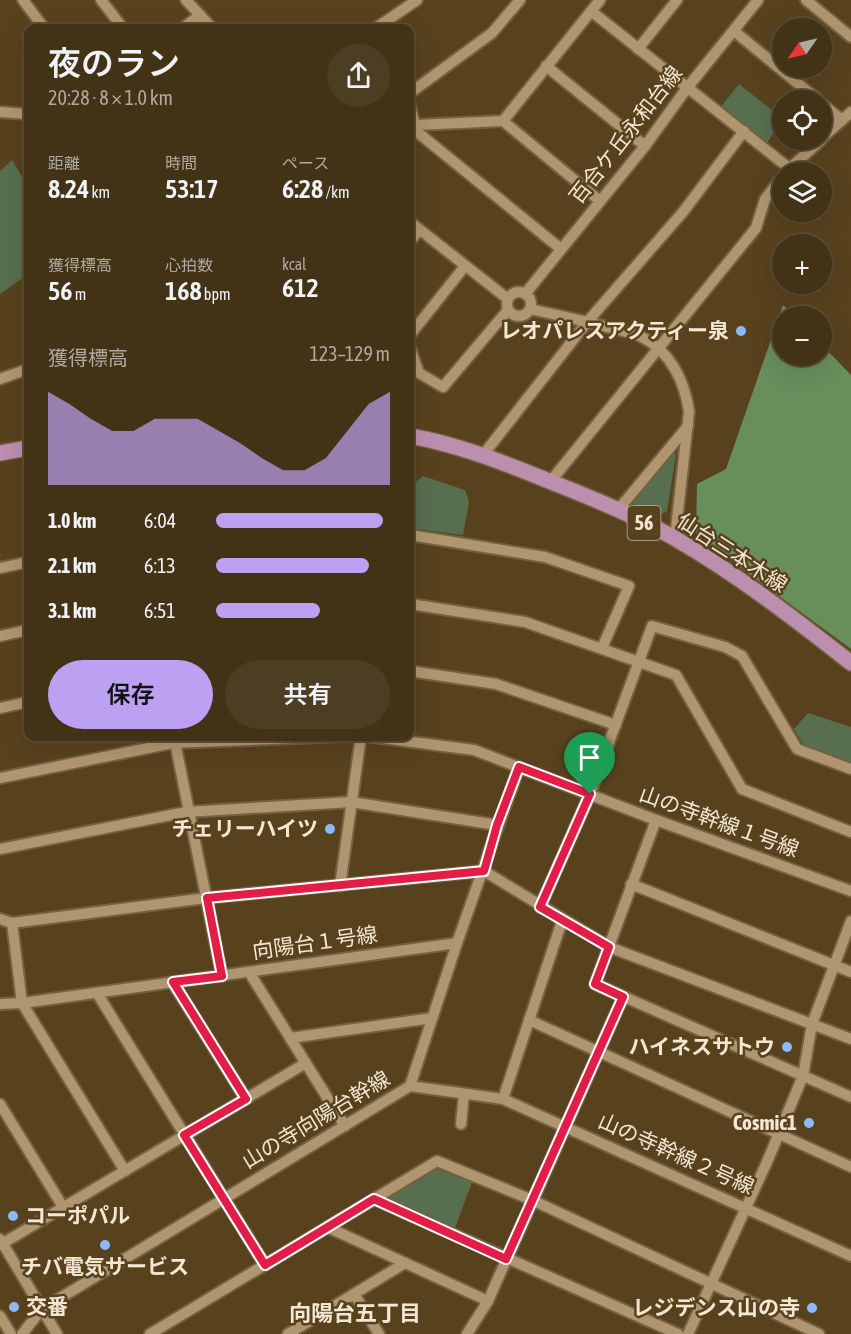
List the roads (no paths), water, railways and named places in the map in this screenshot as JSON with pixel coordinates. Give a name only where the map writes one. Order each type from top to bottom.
[{"type":"main road","name":"仙台三本木線","points":[[414,437],[435,440],[483,455],[618,510],[675,538],[761,595],[851,663]]},
{"type":"main road","points":[[0,453],[24,449]]},
{"type":"street","points":[[23,0],[41,24]]},
{"type":"street","points":[[101,0],[120,24]]},
{"type":"street","points":[[186,0],[208,24]]},
{"type":"street","points":[[382,24],[417,0]]},
{"type":"street","points":[[414,90],[492,33],[520,0]]},
{"type":"street","points":[[503,121],[600,0]]},
{"type":"street","points":[[638,49],[677,0]]},
{"type":"street","name":"百合ケ丘永和台線","points":[[525,294],[645,146],[687,88],[758,0]]},
{"type":"street","points":[[806,0],[851,37]]},
{"type":"street","points":[[591,10],[687,88],[744,130],[776,162]]},
{"type":"street","points":[[188,24],[200,15]]},
{"type":"street","points":[[734,31],[806,90]]},
{"type":"street","points":[[546,66],[645,146]]},
{"type":"street","points":[[0,112],[24,114]]},
{"type":"street","points":[[832,112],[842,120]]},
{"type":"street","points":[[832,129],[851,112]]},
{"type":"street","points":[[414,127],[503,121],[600,201]]},
{"type":"street","points":[[414,129],[561,249]]},
{"type":"street","points":[[483,455],[588,321],[683,212],[744,130]]},
{"type":"street","points":[[797,162],[809,150]]},
{"type":"street","points":[[550,482],[756,228],[765,199],[772,190]]},
{"type":"street","points":[[414,226],[465,266],[508,304],[518,316],[525,315],[530,309],[531,302],[525,294],[518,292],[508,304],[443,387],[419,374],[414,360]]},
{"type":"street","points":[[414,236],[419,230]]},
{"type":"street","points":[[414,330],[465,266]]},
{"type":"street","points":[[530,309],[588,321],[642,337],[669,359],[681,376],[689,412],[675,538]]},
{"type":"street","points":[[0,379],[24,370]]},
{"type":"street","points":[[618,510],[688,426]]},
{"type":"street","points":[[414,536],[545,557],[629,586],[602,648]]},
{"type":"street","points":[[0,568],[24,563]]},
{"type":"street","points":[[414,605],[525,622],[676,675],[742,789],[851,832]]},
{"type":"street","points":[[540,907],[590,794],[652,626],[725,648],[742,656],[797,748],[851,769]]},
{"type":"street","points":[[0,636],[24,631]]},
{"type":"street","points":[[414,672],[496,684],[616,725]]},
{"type":"street","points":[[0,708],[24,703]]},
{"type":"street","points":[[0,778],[170,741]]},
{"type":"street","points":[[175,741],[222,976]]},
{"type":"street","points":[[340,885],[360,741]]},
{"type":"street","name":"山の寺幹線１号線","points":[[405,741],[474,750],[656,820],[851,891]]},
{"type":"street","name":"山の寺向陽台幹線","points":[[22,1334],[42,1309],[410,1086],[484,871],[497,825],[519,767]]},
{"type":"street","points":[[0,849],[189,812],[351,802],[497,825]]},
{"type":"street","points":[[656,820],[595,984],[851,1097]]},
{"type":"street","points":[[0,919],[12,923],[207,898],[484,871],[562,921],[609,947],[851,1039]]},
{"type":"street","points":[[631,884],[851,972]]},
{"type":"street","points":[[503,1099],[562,921]]},
{"type":"street","points":[[688,1334],[747,1207],[803,1076],[812,1024],[851,921]]},
{"type":"street","points":[[12,923],[22,1003],[124,1171]]},
{"type":"street","name":"向陽台１号線","points":[[0,1004],[22,1003],[457,944]]},
{"type":"street","points":[[249,972],[345,1126]]},
{"type":"street","points":[[173,982],[246,1099]]},
{"type":"street","points":[[97,993],[265,1265]]},
{"type":"street","points":[[467,1334],[488,1301],[623,997]]},
{"type":"street","points":[[290,1038],[432,1018]]},
{"type":"street","points":[[529,1020],[851,1167]]},
{"type":"street","points":[[57,1334],[1,1242],[306,1063]]},
{"type":"street","name":"山の寺幹線２号線","points":[[410,1086],[503,1099],[747,1207],[851,1256]]},
{"type":"street","points":[[462,1124],[464,1094]]},
{"type":"street","points":[[0,1104],[63,1207]]},
{"type":"street","points":[[150,1334],[437,1161],[532,1200],[819,1334]]},
{"type":"street","points":[[374,1199],[678,1334]]},
{"type":"street","points":[[327,1227],[488,1301]]},
{"type":"street","points":[[292,1333],[405,1263]]},
{"type":"street","points":[[354,1294],[379,1334]]},
{"type":"street","points":[[0,1316],[11,1334]]},
{"type":"place","name":"レオパレスアクティー泉","points":[[741,331]]},
{"type":"place","name":"チェリーハイツ","points":[[330,829]]},
{"type":"place","name":"ハイネスサトウ","points":[[787,1047]]},
{"type":"place","name":"Cosmic1","points":[[809,1123]]},
{"type":"place","name":"コーポパル","points":[[13,1216]]},
{"type":"place","name":"チバ電気サービス","points":[[105,1245]]},
{"type":"place","name":"交番","points":[[14,1307]]},
{"type":"place","name":"レジデンス山の寺","points":[[812,1308]]},
{"type":"district","name":"向陽台五丁目","points":[[355,1313]]}]
